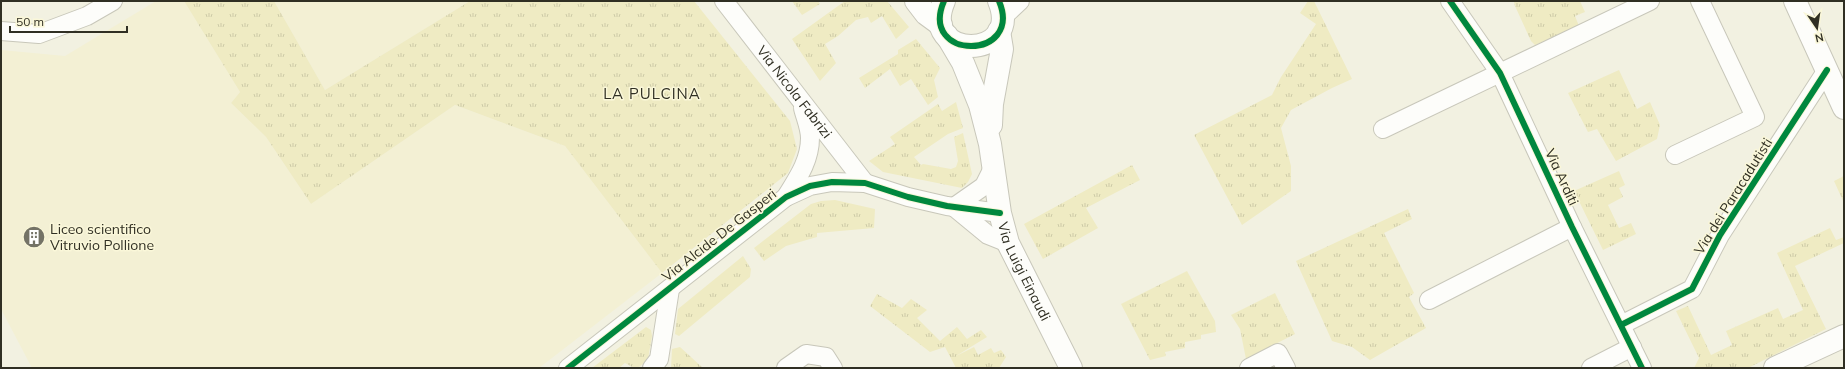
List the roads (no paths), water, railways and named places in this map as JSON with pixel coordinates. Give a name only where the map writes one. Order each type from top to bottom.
[{"type":"street","points":[[1,31],[39,34],[87,16],[113,1]]},
{"type":"street","name":"Via Nicola Fabrizi","points":[[724,1],[865,183]]},
{"type":"street","points":[[916,1],[926,14],[958,44],[978,47],[990,41],[1000,16],[1020,1]]},
{"type":"street","points":[[944,1],[940,16],[944,30]]},
{"type":"street","name":"Via Arditi","points":[[1450,1],[1500,73],[1572,227],[1642,368]]},
{"type":"street","points":[[1383,129],[1500,73],[1630,5],[1650,1]]},
{"type":"street","points":[[1675,155],[1755,117],[1700,1]]},
{"type":"street","points":[[1796,1],[1844,108]]},
{"type":"street","name":"Via Luigi Einaudi","points":[[990,144],[992,104],[1002,49],[1000,16]]},
{"type":"street","name":"Via Luigi Einaudi","points":[[944,30],[963,63],[980,105],[990,144],[1000,212],[1008,243],[1071,368]]},
{"type":"street","name":"Via dei Paracadutisti","points":[[1621,325],[1692,289],[1720,234],[1827,70]]},
{"type":"street","points":[[786,197],[800,175],[806,161],[810,138],[801,101]]},
{"type":"street","points":[[993,168],[984,186],[954,207],[988,235],[1008,243]]},
{"type":"street","name":"Via Alcide De Gasperi","points":[[568,368],[786,197],[810,186],[832,182],[865,183],[908,197],[954,207],[1000,212]]},
{"type":"street","points":[[1428,300],[1572,227]]},
{"type":"street","points":[[652,368],[659,359],[670,289]]},
{"type":"street","points":[[1776,368],[1844,336]]},
{"type":"street","points":[[1591,368],[1632,347]]},
{"type":"street","points":[[786,368],[806,354],[826,357],[833,368]]},
{"type":"street","points":[[1249,368],[1278,354],[1286,368]]},
{"type":"place","name":"Liceo scientifico Vitruvio Pollione","points":[[34,237]]},
{"type":"district","name":"LA PULCINA","points":[[652,93]]}]
